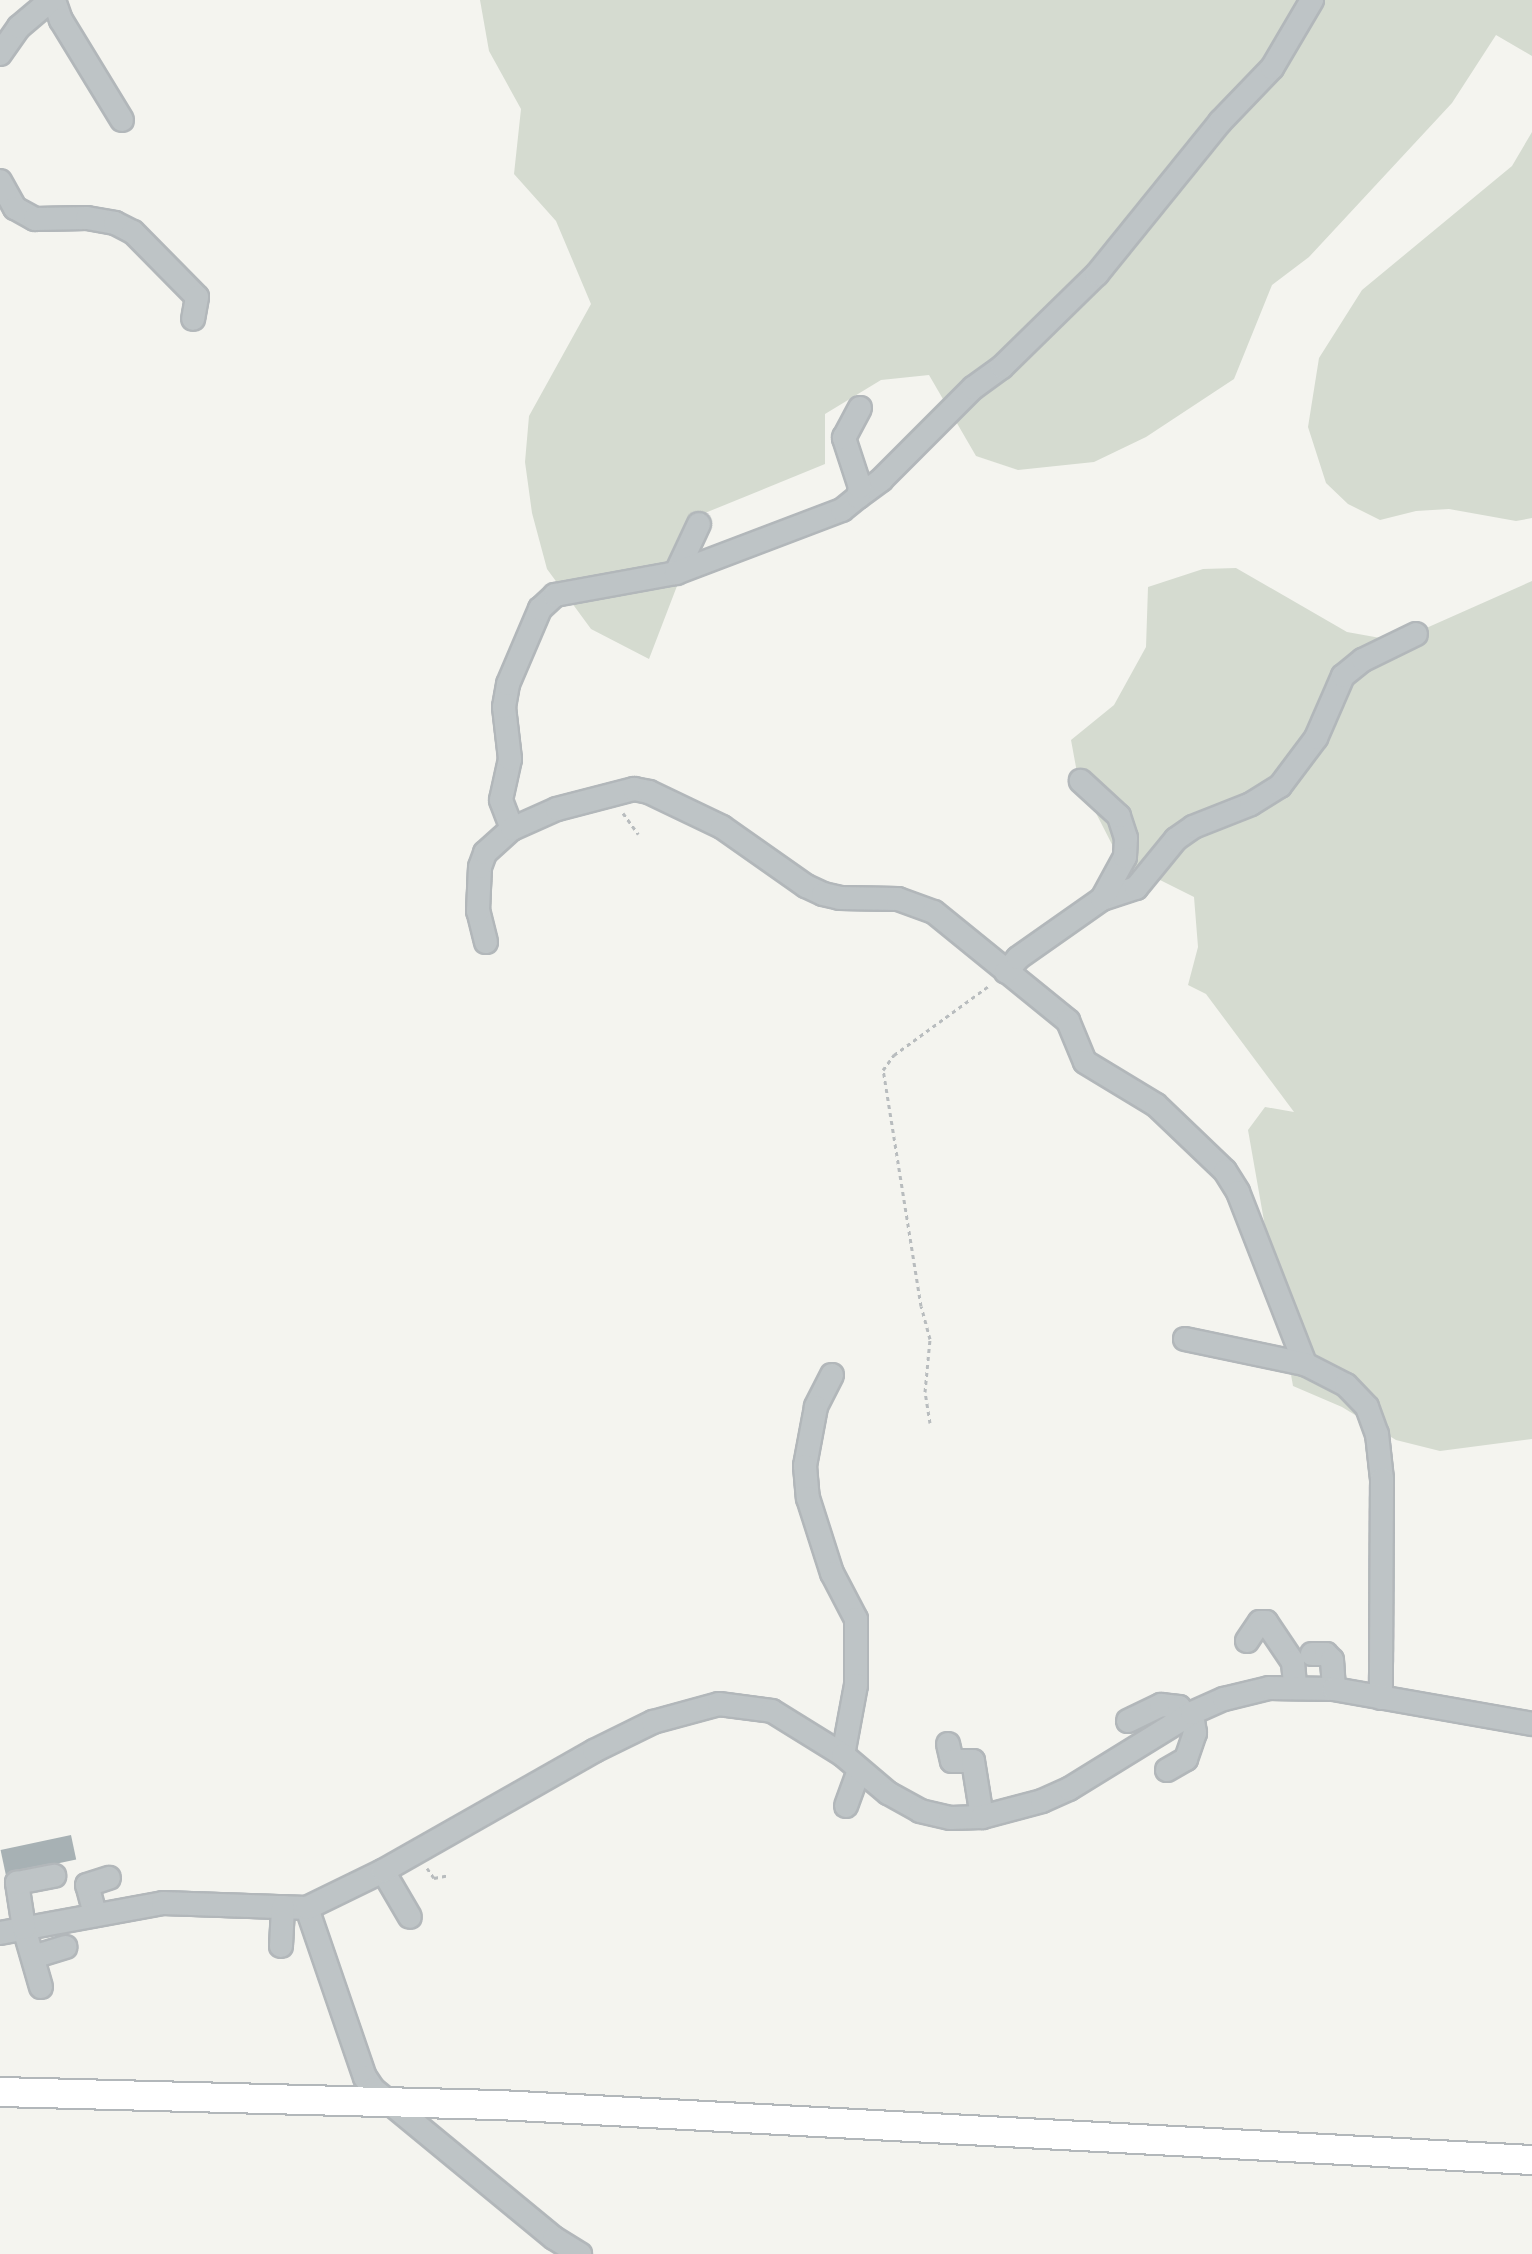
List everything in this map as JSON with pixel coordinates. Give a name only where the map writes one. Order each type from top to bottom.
[{"type":"main road","points":[[0,2092],[387,2102],[1532,2160]]},
{"type":"street","points":[[0,54],[25,20],[52,0],[122,120]]},
{"type":"street","points":[[512,829],[501,800],[510,759],[504,707],[508,684],[540,609],[555,595],[676,573],[824,519],[881,480],[973,388],[1002,367],[1097,274],[1220,122],[1272,68],[1312,0]]},
{"type":"street","points":[[0,181],[15,208],[35,219],[87,218],[115,223],[133,232],[197,297],[193,319]]},
{"type":"street","points":[[858,497],[860,487],[844,438],[860,408]]},
{"type":"street","points":[[676,573],[699,524]]},
{"type":"street","points":[[1006,972],[1018,958],[1102,899],[1136,888],[1176,839],[1193,827],[1251,804],[1280,786],[1316,738],[1343,676],[1363,660],[1416,634]]},
{"type":"street","points":[[1081,781],[1119,816],[1126,838],[1125,857],[1102,899]]},
{"type":"street","points":[[486,942],[478,911],[481,858],[512,829],[557,809],[614,791],[649,792],[722,827],[806,886],[823,894],[917,903],[934,912],[1068,1021],[1085,1062],[1156,1105],[1225,1171],[1238,1192],[1305,1364]]},
{"type":"street","points":[[1185,1339],[1305,1364],[1346,1385],[1367,1407],[1377,1434],[1382,1479],[1381,1698]]},
{"type":"street","points":[[832,1375],[816,1407],[805,1466],[808,1498],[832,1573],[856,1619],[856,1685],[846,1806]]},
{"type":"street","points":[[1247,1641],[1260,1622],[1266,1622],[1293,1662],[1295,1686]]},
{"type":"street","points":[[1312,1654],[1326,1654],[1332,1660],[1334,1689]]},
{"type":"street","points":[[0,1933],[95,1914],[187,1902],[307,1908],[383,1871],[594,1751],[653,1722],[719,1704],[772,1711],[920,1811],[950,1818],[982,1817],[1016,1810],[1069,1789],[1189,1715],[1224,1699],[1295,1686],[1334,1689],[1532,1724]]},
{"type":"street","points":[[1128,1721],[1161,1705],[1179,1707],[1189,1715],[1195,1733],[1186,1759],[1167,1770]]},
{"type":"street","points":[[948,1744],[952,1761],[973,1761],[982,1817]]},
{"type":"street","points":[[383,1871],[410,1917]]},
{"type":"street","points":[[41,1987],[9,1884],[54,1876]]},
{"type":"street","points":[[95,1914],[87,1885],[109,1878]]},
{"type":"street","points":[[281,1946],[283,1907]]},
{"type":"street","points":[[307,1908],[365,2077],[387,2102],[554,2238],[580,2254]]},
{"type":"street","points":[[33,1957],[66,1947]]},
{"type":"path","points":[[930,1423],[925,1392],[930,1339],[921,1306],[883,1070],[894,1055],[1006,972]]},
{"type":"shaded area","points":[[480,0],[1532,0],[1532,56],[1496,35],[1452,103],[1309,257],[1272,285],[1234,379],[1146,437],[1094,462],[1018,470],[976,456],[929,375],[881,380],[825,414],[825,464],[705,513],[649,659],[591,629],[547,569],[532,513],[525,462],[529,416],[591,304],[556,221],[514,174],[521,109],[489,51]]},
{"type":"shaded area","points":[[1532,132],[1532,518],[1516,521],[1449,509],[1416,511],[1380,520],[1348,504],[1326,483],[1308,427],[1319,358],[1362,290],[1512,166]]},
{"type":"shaded area","points":[[1236,568],[1347,632],[1397,641],[1532,581],[1532,1439],[1440,1451],[1396,1440],[1342,1407],[1293,1386],[1248,1130],[1265,1107],[1294,1112],[1206,994],[1188,985],[1198,947],[1194,897],[1120,860],[1078,778],[1071,740],[1114,705],[1146,647],[1148,587],[1203,569]]},
{"type":"building","points":[[71,1835],[76,1859],[6,1874],[1,1850]]}]
